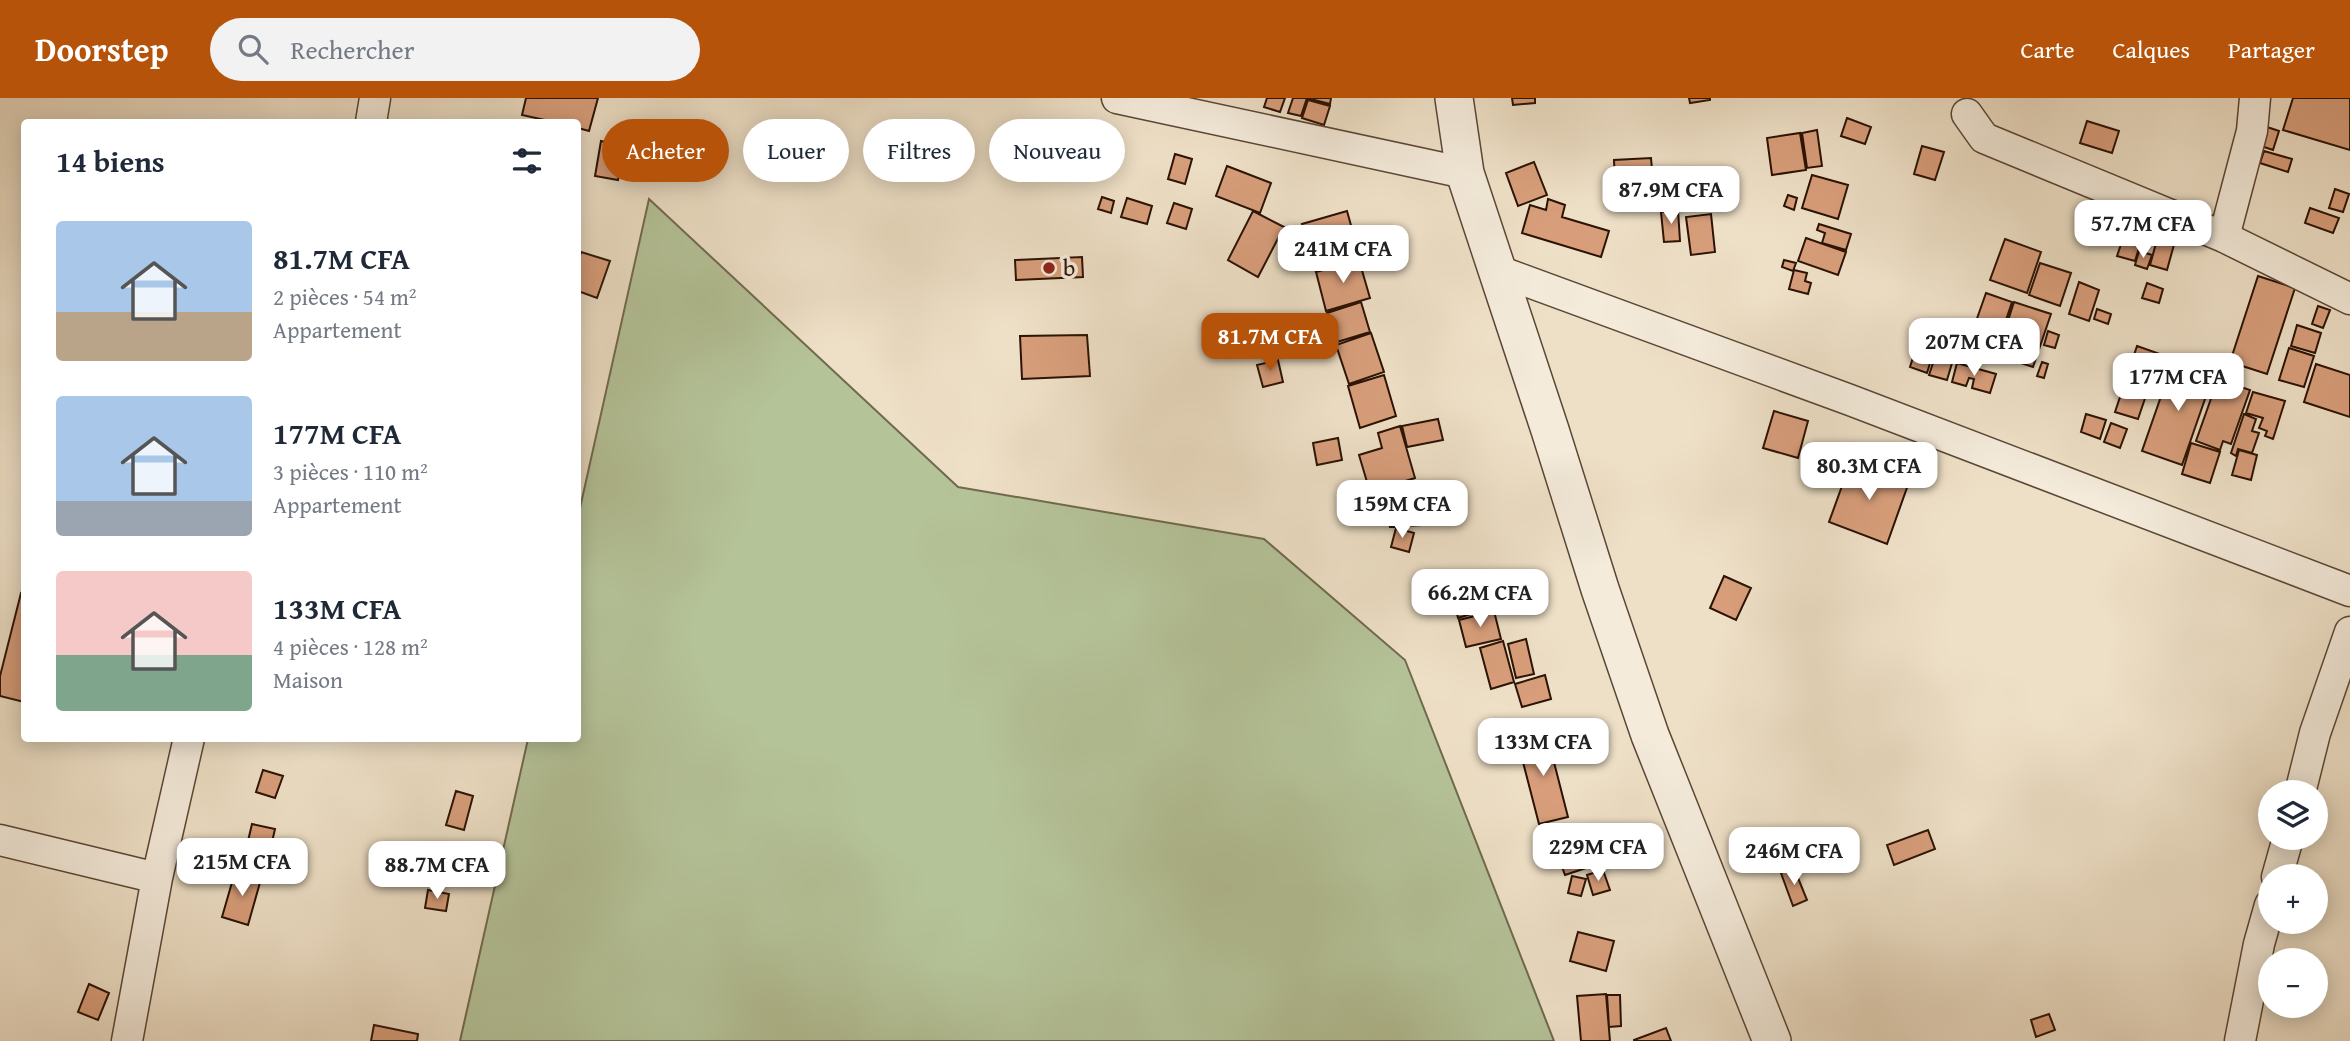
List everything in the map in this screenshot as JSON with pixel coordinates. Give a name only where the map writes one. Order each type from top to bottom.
[{"type":"street","points":[[372,119],[375,98]]},
{"type":"street","points":[[1119,98],[1465,173]]},
{"type":"street","points":[[1454,98],[1465,173],[1600,589],[1650,735],[1772,1041]]},
{"type":"street","points":[[2224,237],[2252,131],[2255,98]]},
{"type":"street","points":[[1967,114],[1984,138],[2224,237],[2350,299]]},
{"type":"street","points":[[1496,270],[1850,400],[2350,591]]},
{"type":"street","points":[[2303,780],[2315,733],[2350,632]]},
{"type":"street","points":[[127,1041],[157,878],[188,742]]},
{"type":"street","points":[[0,840],[157,878]]},
{"type":"street","points":[[2240,1041],[2262,934]]},
{"type":"green space","points":[[649,199],[958,487],[1264,539],[1405,660],[1554,1041],[460,1041],[527,742],[581,742],[581,504]]},
{"type":"building","points":[[526,98],[598,98],[589,131],[581,129],[581,119],[540,119],[522,115]]},
{"type":"building","points":[[1267,98],[1285,98],[1280,112],[1264,107]]},
{"type":"building","points":[[1293,98],[1307,98],[1301,116],[1288,113]]},
{"type":"building","points":[[1307,98],[1331,98],[1330,104]]},
{"type":"building","points":[[1512,98],[1535,98],[1535,103],[1513,105]]},
{"type":"building","points":[[1689,98],[1710,98],[1710,100],[1690,103]]},
{"type":"building","points":[[2293,98],[2350,98],[2350,150],[2283,130]]},
{"type":"building","points":[[1308,100],[1330,106],[1324,125],[1302,118]]},
{"type":"building","points":[[1847,118],[1871,127],[1865,144],[1841,136]]},
{"type":"building","points":[[2087,121],[2119,131],[2112,153],[2080,143]]},
{"type":"building","points":[[2261,125],[2279,131],[2273,150],[2255,144]]},
{"type":"building","points":[[1817,130],[1822,166],[1807,168],[1802,133]]},
{"type":"building","points":[[1800,133],[1806,170],[1772,175],[1767,138]]},
{"type":"building","points":[[601,141],[602,177],[595,176]]},
{"type":"building","points":[[1922,146],[1944,152],[1935,180],[1914,174]]},
{"type":"building","points":[[2264,151],[2292,159],[2288,172],[2260,163]]},
{"type":"building","points":[[1175,154],[1192,159],[1185,184],[1168,179]]},
{"type":"building","points":[[1651,158],[1653,181],[1615,183],[1614,160]]},
{"type":"building","points":[[1534,162],[1547,195],[1518,206],[1506,173]]},
{"type":"building","points":[[1227,166],[1271,183],[1260,213],[1216,196]]},
{"type":"building","points":[[1812,175],[1848,185],[1838,219],[1802,208]]},
{"type":"building","points":[[1701,176],[1716,180],[1710,198],[1695,193]]},
{"type":"building","points":[[2335,189],[2349,194],[2343,212],[2329,208]]},
{"type":"building","points":[[1788,195],[1797,198],[1794,210],[1784,206]]},
{"type":"building","points":[[1102,197],[1114,201],[1111,213],[1098,209]]},
{"type":"building","points":[[1127,198],[1152,206],[1147,224],[1121,217]]},
{"type":"building","points":[[1548,199],[1565,205],[1562,217],[1609,231],[1601,257],[1522,233],[1530,205],[1546,210]]},
{"type":"building","points":[[1174,203],[1192,209],[1186,229],[1167,223]]},
{"type":"building","points":[[2310,208],[2339,218],[2333,233],[2305,223]]},
{"type":"building","points":[[1678,210],[1680,241],[1664,242],[1661,212]]},
{"type":"building","points":[[1253,211],[1284,227],[1258,277],[1228,260]]},
{"type":"building","points":[[1347,211],[1354,236],[1309,249],[1302,224]]},
{"type":"building","points":[[1711,214],[1715,252],[1691,255],[1686,217]]},
{"type":"building","points":[[2104,217],[2116,221],[2112,238],[2099,234]]},
{"type":"building","points":[[1819,224],[1851,234],[1846,250],[1822,243],[1825,233],[1817,230]]},
{"type":"building","points":[[2127,227],[2144,232],[2135,261],[2117,256]]},
{"type":"building","points":[[2158,236],[2175,241],[2167,270],[2150,265]]},
{"type":"building","points":[[1353,238],[1359,260],[1316,272],[1310,251]]},
{"type":"building","points":[[1806,238],[1846,252],[1838,275],[1798,261]]},
{"type":"building","points":[[2005,239],[2041,252],[2027,293],[1990,280]]},
{"type":"building","points":[[2139,251],[2152,255],[2147,269],[2135,265]]},
{"type":"building","points":[[581,252],[610,261],[597,298],[581,292]]},
{"type":"building","name":"b","points":[[1082,257],[1083,277],[1016,280],[1015,260]]},
{"type":"building","points":[[1359,260],[1370,298],[1326,311],[1316,272]]},
{"type":"building","points":[[1784,260],[1796,263],[1793,271],[1782,267]]},
{"type":"building","points":[[2040,263],[2071,273],[2060,306],[2029,295]]},
{"type":"building","points":[[1794,270],[1807,273],[1805,281],[1811,283],[1808,294],[1789,289]]},
{"type":"building","points":[[2258,276],[2295,288],[2267,374],[2230,362]]},
{"type":"building","points":[[2079,282],[2099,290],[2089,321],[2069,314]]},
{"type":"building","points":[[2147,283],[2163,289],[2159,303],[2142,298]]},
{"type":"building","points":[[1986,293],[2012,302],[1995,353],[1968,344]]},
{"type":"building","points":[[1361,302],[1370,332],[1337,342],[1327,313]]},
{"type":"building","points":[[2014,302],[2051,314],[2033,367],[1997,355]]},
{"type":"building","points":[[2318,306],[2330,310],[2323,328],[2312,324]]},
{"type":"building","points":[[2097,309],[2111,314],[2108,324],[2094,319]]},
{"type":"building","points":[[1246,318],[1268,326],[1263,342],[1241,335]]},
{"type":"building","points":[[2297,325],[2321,333],[2315,353],[2291,346]]},
{"type":"building","points":[[2048,331],[2059,335],[2055,348],[2044,345]]},
{"type":"building","points":[[1371,333],[1384,372],[1349,384],[1336,345]]},
{"type":"building","points":[[1087,335],[1090,376],[1022,379],[1020,336]]},
{"type":"building","points":[[1919,339],[1936,344],[1927,373],[1910,367]]},
{"type":"building","points":[[2137,346],[2160,354],[2138,419],[2115,412]]},
{"type":"building","points":[[1938,348],[1955,353],[1947,380],[1929,375]]},
{"type":"building","points":[[2289,348],[2314,356],[2304,387],[2279,380]]},
{"type":"building","points":[[1278,360],[1283,382],[1263,387],[1257,365]]},
{"type":"building","points":[[2042,362],[2048,364],[2044,378],[2037,376]]},
{"type":"building","points":[[2173,362],[2213,376],[2182,465],[2142,451]]},
{"type":"building","points":[[1957,363],[1996,374],[1990,393],[1972,388],[1974,379],[1969,378],[1966,386],[1952,382]]},
{"type":"building","points":[[2316,364],[2350,375],[2350,417],[2304,402]]},
{"type":"building","points":[[1384,375],[1396,416],[1360,428],[1348,386]]},
{"type":"building","points":[[2218,379],[2250,390],[2231,444],[2223,441],[2220,450],[2196,441]]},
{"type":"building","points":[[2253,392],[2285,401],[2273,439],[2265,436],[2267,431],[2259,428],[2263,418],[2246,413]]},
{"type":"building","points":[[1774,411],[1808,421],[1798,458],[1763,448]]},
{"type":"building","points":[[2086,414],[2106,420],[2100,439],[2081,432]]},
{"type":"building","points":[[2244,414],[2256,419],[2252,431],[2259,433],[2252,453],[2238,449],[2236,456],[2231,453]]},
{"type":"building","points":[[1438,419],[1443,440],[1407,447],[1402,426]]},
{"type":"building","points":[[2111,423],[2127,429],[2120,448],[2104,442]]},
{"type":"building","points":[[1400,426],[1415,478],[1370,492],[1359,455],[1382,448],[1378,433]]},
{"type":"building","points":[[1338,438],[1342,460],[1317,465],[1313,443]]},
{"type":"building","points":[[2191,443],[2220,452],[2210,483],[2182,474]]},
{"type":"building","points":[[2239,450],[2257,455],[2251,480],[2232,475]]},
{"type":"building","points":[[1851,461],[1909,482],[1887,544],[1829,522]]},
{"type":"building","points":[[1420,483],[1423,498],[1405,501],[1402,487]]},
{"type":"building","points":[[1420,504],[1421,525],[1390,527],[1389,505]]},
{"type":"building","points":[[1396,528],[1414,533],[1409,552],[1391,547]]},
{"type":"building","points":[[1724,576],[1751,588],[1736,620],[1710,608]]},
{"type":"building","points":[[1487,588],[1493,611],[1478,614],[1473,591]]},
{"type":"building","points":[[21,593],[21,701],[0,696],[0,676]]},
{"type":"building","points":[[1469,593],[1474,613],[1458,618],[1453,597]]},
{"type":"building","points":[[1494,611],[1501,639],[1466,647],[1459,620]]},
{"type":"building","points":[[1526,639],[1534,674],[1516,678],[1508,644]]},
{"type":"building","points":[[1503,641],[1514,682],[1491,689],[1480,648]]},
{"type":"building","points":[[1545,675],[1551,699],[1522,707],[1515,684]]},
{"type":"building","points":[[1546,731],[1568,817],[1539,824],[1517,739]]},
{"type":"building","points":[[263,770],[283,776],[275,798],[256,792]]},
{"type":"building","points":[[456,791],[473,796],[464,830],[446,825]]},
{"type":"building","points":[[252,824],[275,829],[266,868],[243,862]]},
{"type":"building","points":[[1928,830],[1935,849],[1894,865],[1887,845]]},
{"type":"building","points":[[1587,842],[1595,865],[1565,875],[1557,853]]},
{"type":"building","points":[[1794,868],[1807,900],[1793,906],[1781,873]]},
{"type":"building","points":[[1603,870],[1610,890],[1593,895],[1587,875]]},
{"type":"building","points":[[235,872],[261,879],[248,925],[222,917]]},
{"type":"building","points":[[1572,876],[1586,879],[1581,896],[1568,893]]},
{"type":"building","points":[[428,890],[449,894],[446,911],[425,908]]},
{"type":"building","points":[[1578,932],[1614,941],[1606,971],[1570,961]]},
{"type":"building","points":[[89,984],[109,993],[98,1020],[78,1012]]},
{"type":"building","points":[[1606,994],[1610,1041],[1581,1041],[1577,996]]},
{"type":"building","points":[[1607,995],[1620,995],[1621,1026],[1609,1027]]},
{"type":"building","points":[[2049,1014],[2055,1030],[2036,1037],[2031,1020]]},
{"type":"building","points":[[374,1025],[418,1034],[417,1041],[371,1041]]},
{"type":"building","points":[[1666,1028],[1671,1041],[1634,1041],[1634,1040]]},
{"type":"place","name":"b","points":[[1049,268]]}]
